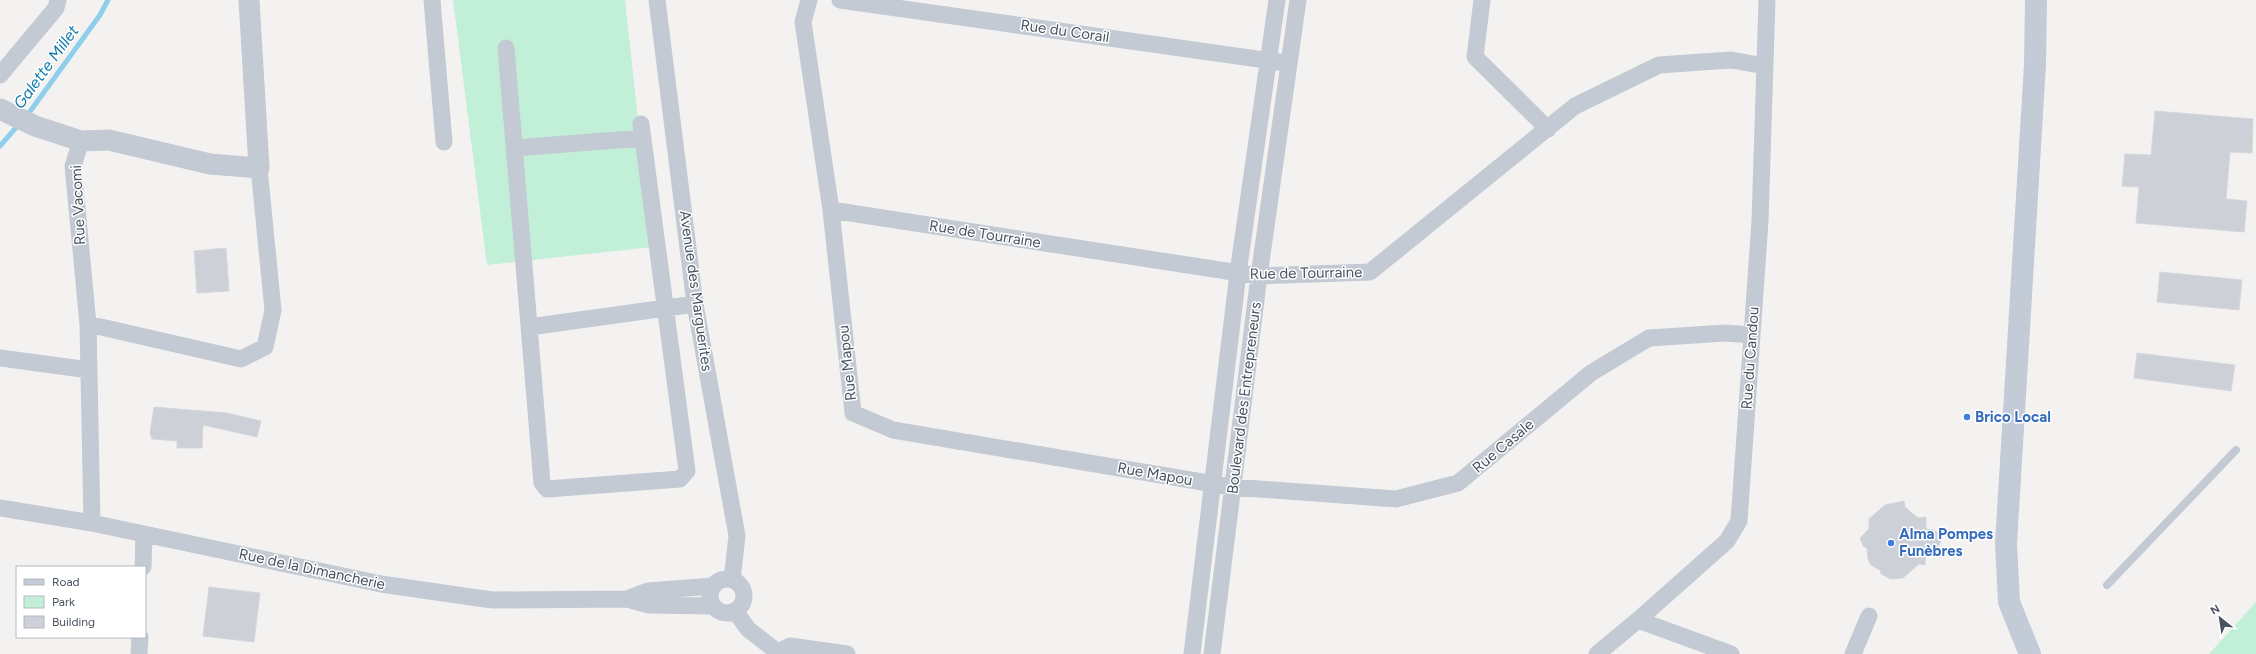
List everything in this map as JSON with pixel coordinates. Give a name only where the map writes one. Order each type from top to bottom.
[{"type":"main road","points":[[2030,654],[2009,602],[2006,544],[2035,64],[2036,0]]},
{"type":"street","points":[[0,75],[56,8],[58,0]]},
{"type":"street","points":[[88,324],[241,359],[266,347],[273,310],[259,168],[249,0]]},
{"type":"street","points":[[432,0],[444,142]]},
{"type":"street","name":"Avenue des Marguerites","points":[[657,0],[695,304],[737,536],[732,580]]},
{"type":"street","name":"Rue Mapou","points":[[809,0],[803,22],[831,210],[853,412],[893,430],[1232,488]]},
{"type":"street","name":"Rue du Corail","points":[[840,0],[1289,63]]},
{"type":"street","name":"Boulevard des Entrepreneurs","points":[[1192,654],[1238,273],[1277,0]]},
{"type":"street","name":"Boulevard des Entrepreneurs","points":[[1212,654],[1259,276],[1298,0]]},
{"type":"street","points":[[1482,0],[1476,57],[1548,129]]},
{"type":"street","name":"Rue du Candou","points":[[1597,654],[1638,620],[1727,541],[1739,521],[1760,222],[1767,0]]},
{"type":"street","points":[[506,48],[514,148],[542,483],[547,489],[680,479],[687,471],[642,131],[514,148]]},
{"type":"street","name":"Rue de Tourraine","points":[[831,210],[1259,276],[1370,272],[1575,106],[1659,64],[1731,60],[1765,66]]},
{"type":"street","points":[[3,110],[35,126],[81,141],[109,140],[210,164],[259,168]]},
{"type":"street","name":"Rue Vacomi","points":[[81,141],[73,166],[88,324],[92,523]]},
{"type":"street","points":[[529,327],[695,304]]},
{"type":"street","name":"Rue Casale","points":[[1232,488],[1396,499],[1458,483],[1591,373],[1649,338],[1725,333],[1752,335]]},
{"type":"street","points":[[0,358],[89,370]]},
{"type":"street","name":"Rue de la Dimancherie","points":[[0,508],[92,523],[381,584],[493,600],[627,599],[649,605],[713,606]]},
{"type":"street","points":[[143,566],[144,534]]},
{"type":"street","points":[[732,580],[739,584],[743,591],[744,599],[741,606],[735,611],[723,613],[713,606],[710,600],[713,586],[718,582],[732,580]]},
{"type":"street","name":"Rue de la Dimancherie","points":[[627,599],[648,591],[713,586]]},
{"type":"street","points":[[735,611],[748,629],[760,640],[779,653],[790,646],[847,654]]},
{"type":"street","points":[[1853,654],[1869,616]]},
{"type":"street","points":[[1638,620],[1731,654]]},
{"type":"street","points":[[139,654],[140,638]]},
{"type":"lane","points":[[2107,585],[2236,450]]},
{"type":"green space","points":[[453,0],[625,0],[652,247],[487,265]]},
{"type":"green space","points":[[2256,602],[2256,654],[2209,654]]},
{"type":"building","points":[[2155,111],[2253,119],[2252,153],[2230,152],[2226,199],[2247,201],[2244,232],[2136,223],[2139,187],[2122,186],[2125,154],[2151,155]]},
{"type":"building","points":[[226,248],[229,291],[197,293],[194,251]]},
{"type":"building","points":[[2160,272],[2242,280],[2239,310],[2157,302]]},
{"type":"building","points":[[2137,353],[2235,365],[2231,391],[2134,378]]},
{"type":"building","points":[[154,407],[227,413],[261,421],[257,437],[203,425],[202,448],[177,448],[177,441],[152,439],[150,433]]},
{"type":"building","points":[[1904,501],[1905,507],[1918,518],[1926,517],[1926,529],[1934,530],[1941,535],[1940,544],[1934,552],[1926,551],[1925,565],[1919,564],[1903,578],[1891,579],[1881,574],[1880,570],[1871,565],[1868,559],[1867,548],[1863,546],[1860,538],[1869,529],[1869,519],[1885,505]]},
{"type":"building","points":[[209,587],[260,593],[254,642],[203,636]]},
{"type":"waterway","name":"Galette Millet","points":[[26,117],[100,15],[108,0]]},
{"type":"waterway","name":"Galette Millet","points":[[0,146],[19,124]]},
{"type":"place","name":"Brico Local","points":[[1967,417]]},
{"type":"place","name":"Alma Pompes Funèbres","points":[[1891,543]]}]
